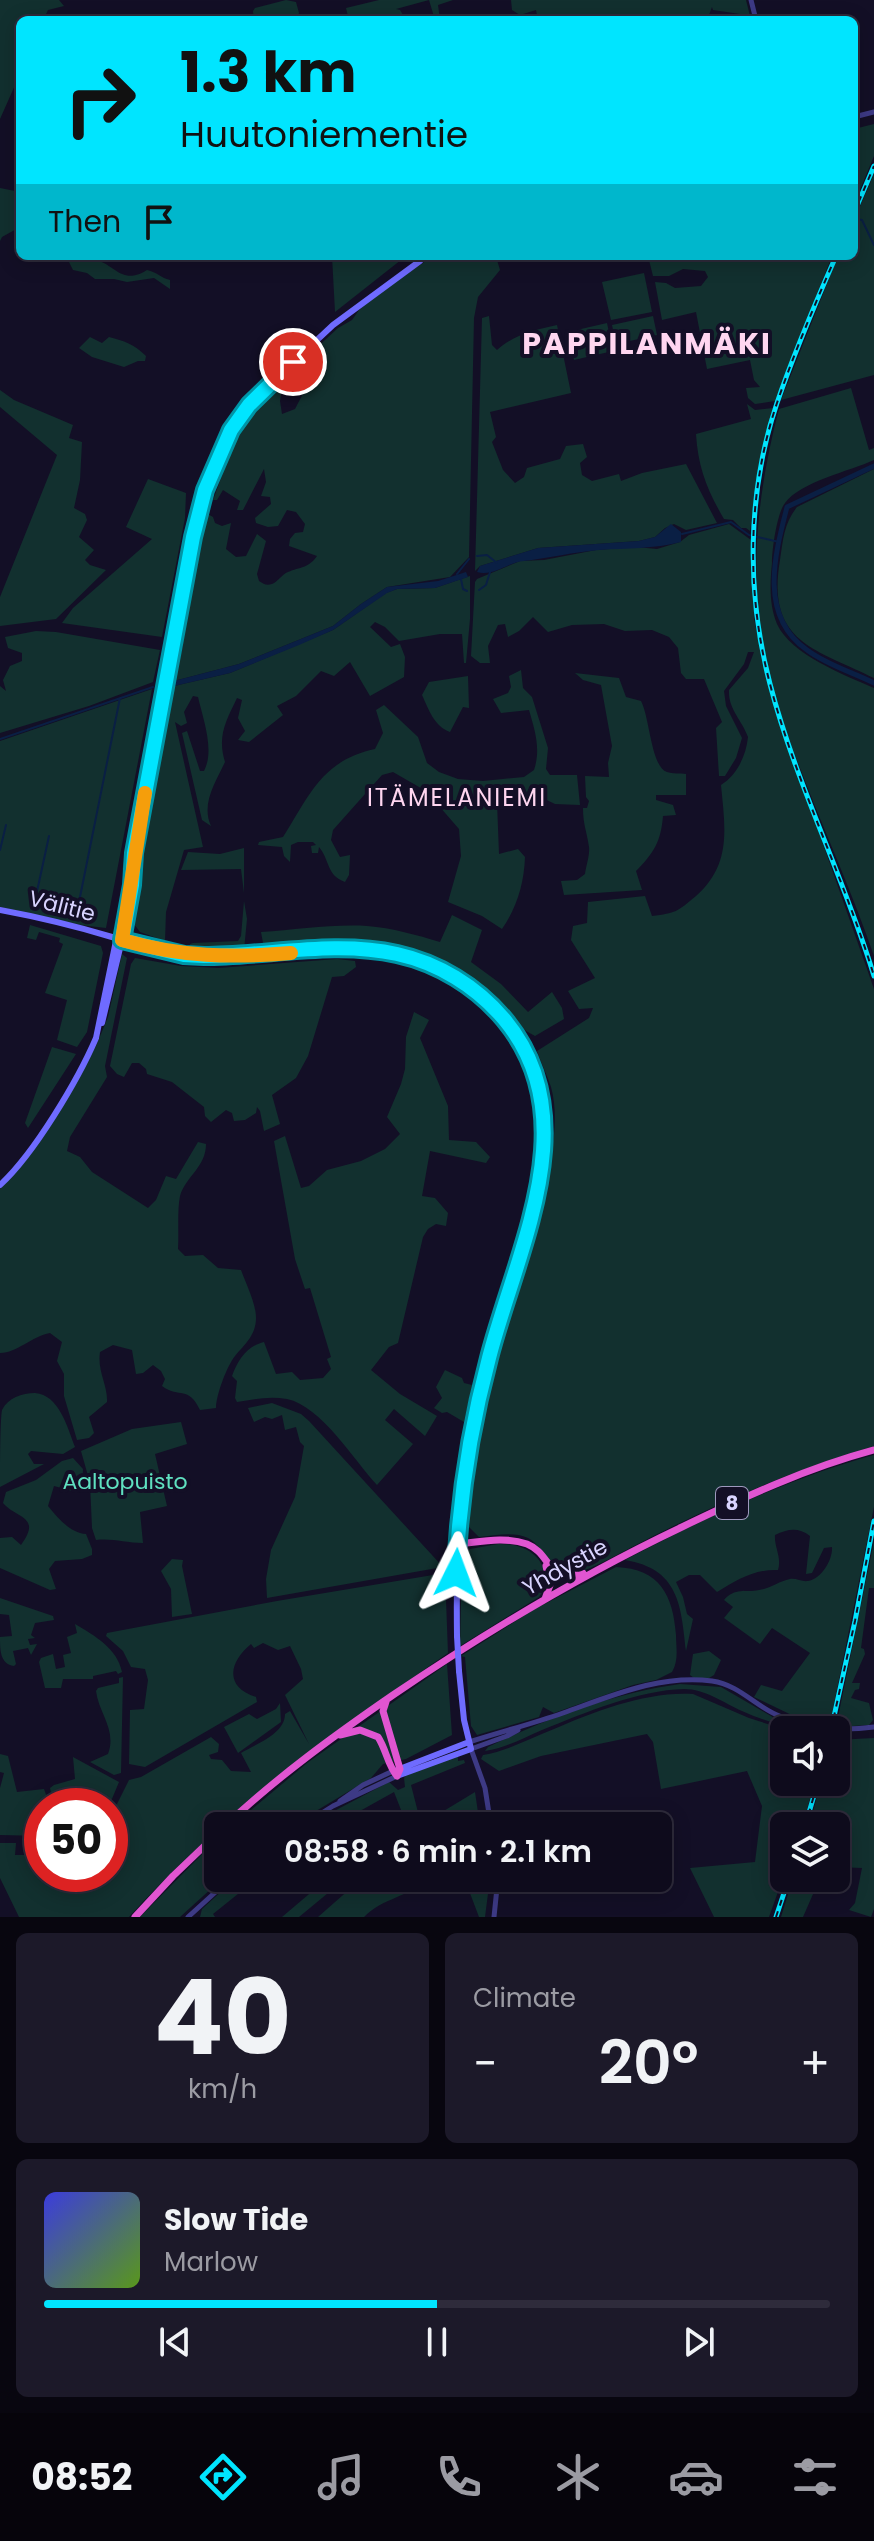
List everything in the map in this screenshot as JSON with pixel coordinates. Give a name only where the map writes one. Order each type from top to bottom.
[{"type":"highway","name":"Yhdystie","points":[[241,1812],[334,1737],[445,1659],[597,1569],[742,1498],[810,1470],[874,1450]]},
{"type":"highway","points":[[457,1544],[516,1541],[530,1544],[555,1572],[567,1576],[597,1569]]},
{"type":"highway","points":[[544,1560],[550,1585],[545,1599]]},
{"type":"highway","points":[[388,1699],[383,1711],[397,1772]]},
{"type":"highway","points":[[334,1737],[360,1730],[374,1733],[397,1772]]},
{"type":"highway","points":[[135,1917],[204,1846]]},
{"type":"main road","points":[[0,1185],[23,1160],[40,1134],[96,1038],[119,939],[193,537],[205,490],[231,430],[270,384],[333,325],[418,260]]},
{"type":"main road","name":"Välitie","points":[[0,910],[184,955],[359,949],[415,959],[449,974],[482,997],[511,1027],[525,1050],[536,1075],[545,1115],[544,1163],[473,1423],[457,1544],[459,1671],[470,1746]]},
{"type":"main road","points":[[397,1772],[470,1746]]},
{"type":"street","points":[[489,1812],[485,1788],[470,1746],[641,1687],[698,1681],[722,1683],[736,1688],[778,1716],[797,1722],[839,1729],[874,1727]]},
{"type":"street","points":[[323,1812],[363,1785],[397,1772]]},
{"type":"street","points":[[188,1917],[216,1892]]},
{"type":"street","points":[[494,1917],[497,1892]]},
{"type":"green space","points":[[0,0],[59,0],[64,6],[48,10],[45,16],[16,16],[16,83],[0,119]]},
{"type":"green space","points":[[286,0],[296,2],[299,13],[298,16],[254,16],[255,8]]},
{"type":"green space","points":[[379,0],[429,0],[396,9],[404,16],[348,16],[346,8]]},
{"type":"green space","points":[[429,0],[453,0],[438,5],[439,16],[434,16]]},
{"type":"green space","points":[[511,0],[746,0],[750,16],[713,10],[712,7],[709,16],[537,16],[536,10],[520,15],[512,10]]},
{"type":"green space","points":[[874,124],[874,156],[858,194],[858,128]]},
{"type":"green space","points":[[874,174],[874,375],[781,400],[836,260],[858,260],[858,211]]},
{"type":"green space","points":[[0,188],[16,191],[16,229],[0,241]]},
{"type":"green space","points":[[68,260],[97,260],[126,275],[150,271],[170,280],[170,289],[154,278],[127,282],[95,279],[87,273],[73,270]]},
{"type":"green space","points":[[332,260],[401,260],[335,312]]},
{"type":"green space","points":[[427,260],[497,260],[500,270],[478,297],[474,318],[469,557],[450,577],[387,587],[333,626],[239,664],[174,681],[183,645],[183,625],[204,512],[222,526],[231,523],[226,549],[236,557],[246,556],[257,534],[266,541],[257,574],[259,581],[265,584],[276,582],[317,556],[289,546],[290,539],[295,533],[303,532],[305,524],[296,512],[287,510],[278,526],[256,523],[255,518],[271,504],[270,497],[261,496],[266,482],[264,469],[243,510],[237,510],[240,501],[223,490],[217,500],[213,500],[238,432],[251,411],[280,383],[283,384],[280,401],[282,414],[295,409],[309,382],[304,377],[288,375],[318,352],[312,352],[338,328],[352,320],[376,295]]},
{"type":"green space","points":[[649,260],[830,260],[775,401],[755,404],[748,398],[746,388],[760,387],[754,380],[750,360],[707,369],[696,312],[662,320],[655,282],[675,288],[701,286],[708,277],[705,271],[683,269],[669,276],[653,276]]},
{"type":"green space","points":[[644,273],[652,312],[611,320],[602,282]]},
{"type":"green space","points":[[489,316],[492,345],[497,350],[518,336],[557,325],[571,393],[490,412],[496,437],[492,442],[503,470],[515,483],[524,477],[527,468],[560,459],[566,446],[583,444],[587,457],[580,463],[582,475],[592,481],[619,474],[621,481],[642,473],[686,464],[717,523],[686,530],[674,524],[655,537],[639,541],[538,548],[480,566],[475,571],[482,318]]},
{"type":"green space","points":[[653,316],[657,335],[616,344],[612,325]]},
{"type":"green space","points":[[607,323],[613,351],[574,360],[568,332]]},
{"type":"green space","points":[[90,337],[102,343],[109,337],[129,344],[146,356],[145,361],[124,367],[92,357],[79,348]]},
{"type":"green space","points":[[851,388],[869,450],[874,448],[874,460],[813,483],[785,503],[774,540],[771,594],[777,624],[794,645],[820,663],[874,688],[874,956],[795,755],[772,687],[764,652],[756,583],[759,513],[779,409]]},
{"type":"green space","points":[[0,390],[14,400],[73,425],[69,438],[82,442],[80,480],[74,508],[85,514],[87,520],[79,537],[94,550],[85,560],[106,570],[56,619],[0,626],[0,597],[57,455],[0,407]]},
{"type":"green space","points":[[747,404],[755,410],[773,408],[759,463],[750,531],[733,520],[724,519],[701,468],[696,434],[751,419]]},
{"type":"green space","points":[[874,469],[874,678],[814,649],[799,638],[780,609],[778,587],[785,532],[797,507]]},
{"type":"green space","points":[[148,479],[186,493],[185,518],[162,637],[62,623],[73,608],[152,539],[126,527]]},
{"type":"green space","points":[[729,524],[751,540],[754,619],[771,696],[874,989],[874,1446],[750,1491],[599,1564],[568,1573],[556,1568],[528,1538],[510,1534],[479,1537],[469,1527],[468,1508],[482,1413],[546,1190],[552,1151],[554,1099],[537,1051],[589,1018],[593,1008],[579,1009],[568,991],[595,978],[571,940],[573,926],[587,923],[588,902],[645,896],[652,916],[666,914],[680,909],[696,896],[716,871],[724,845],[721,785],[740,764],[748,737],[733,709],[729,690],[748,668],[754,652],[748,652],[744,664],[724,691],[726,706],[742,738],[736,758],[725,776],[719,776],[716,728],[722,722],[704,679],[686,679],[681,673],[678,648],[669,637],[652,630],[625,631],[604,624],[572,625],[548,632],[533,617],[508,637],[505,624],[498,625],[488,646],[490,663],[480,663],[471,656],[475,582],[520,561],[544,560],[596,550],[657,549],[680,542],[689,535]]},
{"type":"green space","points":[[470,576],[466,663],[462,634],[440,634],[399,641],[375,622],[370,627],[391,647],[400,644],[405,657],[404,677],[370,696],[350,662],[334,676],[321,671],[296,696],[277,706],[283,715],[249,742],[238,740],[245,731],[238,718],[242,700],[237,698],[222,736],[225,762],[208,802],[211,826],[202,820],[182,733],[187,731],[200,771],[204,771],[208,754],[207,734],[198,697],[193,696],[184,712],[187,723],[181,726],[175,722],[203,847],[184,850],[166,912],[165,941],[140,932],[134,924],[142,847],[174,686],[230,673],[333,630],[386,593],[397,589],[435,588]]},
{"type":"green space","points":[[36,631],[160,650],[153,682],[89,706],[0,733],[0,686],[6,691],[3,680],[10,666],[22,661],[22,653],[8,648],[5,637]]},
{"type":"green space","points":[[165,650],[168,667],[131,851],[122,871]]},
{"type":"green space","points":[[521,670],[523,688],[532,697],[548,748],[546,769],[550,775],[577,775],[580,805],[555,804],[532,793],[497,802],[499,854],[518,849],[525,857],[519,895],[502,929],[482,916],[448,902],[461,856],[459,829],[426,791],[393,772],[382,775],[333,830],[331,840],[340,857],[350,855],[349,875],[345,882],[331,871],[319,847],[318,853],[312,853],[311,846],[316,845],[313,842],[291,845],[290,862],[284,856],[282,847],[258,845],[259,842],[283,837],[310,794],[329,771],[342,762],[375,749],[383,733],[376,710],[384,705],[418,737],[427,763],[439,772],[458,779],[483,781],[524,777],[534,770],[537,755],[529,710],[501,713],[493,699],[508,693],[511,687],[509,676]]},
{"type":"green space","points":[[575,673],[619,678],[626,697],[641,701],[657,761],[669,773],[686,774],[686,795],[656,795],[656,800],[673,805],[676,815],[663,816],[656,846],[636,871],[642,890],[564,895],[561,881],[577,880],[585,874],[588,857],[583,814],[583,808],[587,808],[589,801],[585,776],[609,777],[612,746],[601,685],[583,680]]},
{"type":"green space","points":[[468,676],[469,708],[463,707],[450,732],[436,722],[422,695],[429,682]]},
{"type":"green space","points":[[152,689],[106,928],[0,907],[0,741]]},
{"type":"green space","points":[[244,848],[244,893],[241,869],[181,870],[188,852],[220,854]]},
{"type":"green space","points":[[244,901],[247,919],[244,950],[191,952],[190,944],[193,943],[238,941]]},
{"type":"green space","points":[[452,915],[482,930],[471,962],[501,984],[528,1012],[552,992],[562,1008],[564,1019],[535,1036],[526,1031],[480,985],[427,953],[355,939],[270,946],[263,943],[261,932],[367,926],[440,942]]},
{"type":"green space","points":[[30,925],[101,946],[103,953],[87,1032],[77,1047],[57,1040],[67,1000],[45,993],[63,944],[59,942],[60,938],[39,932],[36,940],[27,938]]},
{"type":"green space","points":[[122,954],[127,958],[105,1066],[107,1077],[70,1137],[67,1151],[80,1157],[92,1172],[148,1208],[156,1200],[166,1176],[176,1179],[198,1142],[206,1144],[203,1159],[180,1196],[178,1249],[185,1256],[203,1255],[218,1268],[241,1270],[254,1306],[256,1324],[229,1367],[216,1408],[200,1410],[192,1398],[162,1386],[165,1379],[153,1365],[136,1374],[132,1350],[113,1345],[100,1352],[107,1402],[89,1417],[94,1433],[89,1438],[77,1440],[64,1396],[64,1374],[57,1361],[62,1342],[50,1333],[0,1353],[0,1189],[26,1160],[96,1046],[108,1017]]},
{"type":"green space","points":[[135,958],[181,966],[218,968],[337,959],[355,961],[356,967],[344,976],[332,977],[308,1056],[296,1078],[272,1095],[280,1124],[264,1131],[257,1107],[256,1113],[245,1120],[234,1121],[232,1113],[226,1110],[211,1122],[205,1116],[204,1107],[172,1082],[147,1074],[139,1063],[132,1063],[124,1077],[110,1066],[131,964]]},
{"type":"green space","points":[[414,1012],[429,1020],[420,1038],[448,1106],[449,1140],[476,1142],[490,1157],[486,1163],[430,1151],[422,1196],[435,1198],[448,1213],[446,1226],[436,1224],[423,1237],[398,1343],[389,1347],[371,1370],[400,1394],[437,1416],[425,1436],[394,1409],[385,1420],[413,1444],[377,1485],[336,1435],[312,1412],[281,1398],[237,1402],[237,1381],[232,1376],[244,1354],[264,1342],[276,1374],[292,1372],[300,1380],[323,1378],[331,1369],[327,1359],[331,1357],[310,1288],[305,1289],[295,1259],[274,1141],[285,1136],[301,1188],[309,1186],[327,1170],[361,1161],[385,1149],[400,1134],[387,1117],[405,1069],[406,1037]]},
{"type":"green space","points":[[52,1047],[76,1054],[28,1128],[25,1123]]},
{"type":"green space","points":[[445,1370],[472,1385],[464,1422],[434,1408],[442,1398],[436,1387]]},
{"type":"green space","points":[[35,1393],[56,1405],[75,1447],[63,1454],[31,1451],[28,1454],[34,1464],[44,1464],[0,1487],[2,1410],[16,1397]]},
{"type":"green space","points":[[272,1403],[301,1414],[309,1421],[443,1567],[267,1598],[266,1579],[271,1550],[295,1497],[304,1446],[296,1427],[285,1430],[282,1415],[254,1422],[248,1408]]},
{"type":"green space","name":"Aaltopuisto","points":[[181,1422],[187,1444],[155,1454],[167,1506],[140,1512],[143,1543],[96,1540],[92,1528],[90,1483],[81,1451],[132,1429]]},
{"type":"green space","points":[[874,1455],[874,1507],[832,1716],[794,1716],[754,1697],[761,1685],[782,1691],[810,1653],[772,1628],[760,1644],[724,1618],[733,1607],[724,1600],[736,1592],[763,1589],[790,1579],[806,1581],[818,1577],[826,1568],[832,1547],[824,1548],[812,1573],[806,1574],[810,1536],[789,1530],[775,1535],[778,1570],[753,1573],[717,1592],[700,1575],[689,1575],[676,1582],[687,1614],[693,1619],[686,1651],[679,1604],[667,1581],[643,1565],[625,1560],[747,1501]]},
{"type":"green space","points":[[73,1458],[83,1469],[82,1490],[76,1492],[54,1486],[48,1506],[70,1528],[86,1534],[92,1555],[55,1561],[49,1569],[56,1589],[50,1590],[0,1568],[0,1538],[12,1537],[21,1545],[29,1528],[25,1519],[3,1503],[6,1492],[36,1480],[62,1461]]},
{"type":"green space","points":[[874,1541],[874,1588],[869,1588],[861,1648],[865,1654],[852,1683],[860,1683],[859,1689],[851,1698],[869,1703],[873,1720],[869,1725],[850,1726],[850,1716],[838,1716]]},
{"type":"green space","points":[[498,1544],[517,1546],[533,1554],[543,1567],[546,1587],[539,1597],[460,1646],[462,1555],[470,1549]]},
{"type":"green space","points":[[172,1559],[183,1560],[192,1614],[172,1617],[171,1589],[161,1571]]},
{"type":"green space","points":[[616,1567],[644,1573],[654,1579],[667,1596],[676,1635],[676,1658],[672,1672],[554,1713],[543,1707],[539,1717],[477,1735],[471,1726],[465,1657],[461,1656],[533,1610]]},
{"type":"green space","points":[[445,1573],[448,1653],[321,1744],[238,1812],[204,1812],[204,1841],[129,1917],[19,1917],[0,1878],[0,1843],[16,1843],[15,1855],[24,1855],[24,1892],[128,1892],[128,1788],[125,1788],[129,1780],[141,1777],[211,1737],[219,1744],[218,1752],[209,1755],[211,1759],[222,1760],[231,1771],[251,1772],[241,1753],[275,1733],[285,1714],[290,1711],[309,1744],[285,1695],[303,1679],[290,1646],[278,1650],[263,1643],[254,1648],[251,1644],[238,1658],[233,1674],[239,1687],[256,1697],[257,1702],[145,1767],[129,1764],[130,1710],[144,1709],[148,1680],[145,1669],[131,1667],[123,1651],[106,1636],[107,1633]]},
{"type":"green space","points":[[0,1598],[53,1616],[54,1620],[35,1623],[31,1635],[35,1638],[28,1639],[30,1645],[37,1644],[31,1655],[28,1648],[13,1651],[14,1666],[3,1659],[1,1651],[0,1637],[12,1636],[9,1615],[0,1614]]},
{"type":"green space","points":[[75,1624],[110,1649],[122,1672],[93,1676],[93,1679],[63,1679],[61,1688],[45,1688],[39,1662],[41,1658],[53,1654],[56,1669],[65,1667],[63,1655],[71,1653],[67,1637],[77,1633]]},
{"type":"green space","points":[[709,1651],[721,1660],[714,1675],[694,1678],[690,1675],[693,1654]]},
{"type":"green space","points":[[447,1664],[452,1735],[406,1759],[383,1764],[371,1778],[314,1812],[249,1812],[307,1763]]},
{"type":"green space","points":[[123,1677],[121,1773],[114,1775],[90,1762],[108,1754],[110,1745],[109,1730],[96,1691],[119,1683],[119,1678]]},
{"type":"green space","points":[[680,1684],[721,1687],[771,1716],[770,1722],[707,1694],[684,1689],[667,1690],[612,1704],[485,1751],[511,1736],[582,1708]]},
{"type":"green space","points":[[693,1694],[770,1725],[770,1796],[811,1796],[806,1812],[770,1812],[770,1892],[778,1892],[769,1917],[714,1917],[690,1868],[755,1862],[762,1806],[747,1771],[661,1789],[653,1742],[647,1734],[541,1756],[499,1771],[481,1759],[483,1755],[622,1704]]},
{"type":"green space","points":[[280,1703],[281,1722],[238,1753],[224,1727],[249,1714],[257,1719],[276,1709]]},
{"type":"green space","points":[[874,1738],[874,1909],[871,1917],[849,1910],[855,1903],[862,1868],[850,1868],[850,1812],[813,1812],[817,1796],[850,1796],[850,1739]]},
{"type":"green space","points":[[0,1754],[8,1756],[17,1792],[24,1791],[24,1836],[0,1835],[0,1788],[4,1773],[0,1772]]},
{"type":"green space","points":[[458,1755],[458,1761],[464,1760],[465,1763],[411,1785],[418,1812],[402,1812],[394,1792],[358,1812],[332,1812],[389,1782],[398,1790],[405,1787],[406,1775]]},
{"type":"green space","points":[[73,1757],[119,1782],[116,1788],[50,1788],[75,1779]]},
{"type":"green space","points":[[475,1792],[478,1812],[442,1812]]},
{"type":"green space","points":[[204,1852],[204,1892],[208,1892],[180,1917],[140,1917]]},
{"type":"green space","points":[[221,1892],[240,1892],[213,1914],[215,1917],[200,1917],[202,1909]]},
{"type":"green space","points":[[311,1892],[329,1892],[299,1917],[282,1917]]},
{"type":"green space","points":[[346,1892],[407,1892],[364,1917],[318,1917]]},
{"type":"green space","points":[[470,1892],[488,1892],[485,1917],[479,1917]]},
{"type":"green space","points":[[789,1892],[814,1892],[803,1917],[781,1917]]},
{"type":"water","points":[[671,524],[681,532],[681,542],[580,552],[518,562],[489,573],[477,572],[480,566],[538,548],[639,541],[655,537]]},
{"type":"water","points":[[466,572],[468,577],[435,588],[397,589],[333,630],[299,645],[230,673],[174,686],[174,681],[239,664],[333,626],[387,587],[438,581]]},
{"type":"waterway","points":[[858,219],[862,220],[874,245]]},
{"type":"waterway","points":[[874,466],[787,507],[778,544],[774,583],[782,620],[792,636],[823,660],[874,683]]},
{"type":"waterway","points":[[682,534],[731,522],[749,535],[779,542]]},
{"type":"waterway","points":[[477,556],[487,555],[497,563]]},
{"type":"waterway","points":[[457,574],[469,559]]},
{"type":"waterway","points":[[479,590],[486,585],[490,572]]},
{"type":"waterway","points":[[461,579],[463,589],[467,591]]},
{"type":"waterway","points":[[0,739],[153,687]]},
{"type":"waterway","points":[[79,902],[120,698]]},
{"type":"waterway","points":[[0,850],[6,825]]},
{"type":"waterway","points":[[36,896],[49,836]]},
{"type":"railway","points":[[858,204],[874,166]]},
{"type":"railway","points":[[834,260],[790,366],[767,437],[755,507],[754,579],[762,649],[781,721],[874,976]]},
{"type":"railway","points":[[834,1716],[874,1521]]},
{"type":"railway","points":[[809,1812],[814,1796]]},
{"type":"railway","points":[[776,1917],[784,1892]]},
{"type":"slow traffic","points":[[145,793],[122,940],[184,955],[291,953]]},
{"type":"district","name":"PAPPILANMÄKI","points":[[647,343]]},
{"type":"district","name":"ITÄMELANIEMI","points":[[457,797]]},
{"type":"route","points":[[293,362],[239,417],[205,490],[193,537],[134,853],[122,940],[184,955],[252,956],[359,949],[415,959],[472,988],[497,1010],[525,1050],[536,1075],[545,1115],[544,1163],[473,1423],[462,1488],[456,1573]]}]
